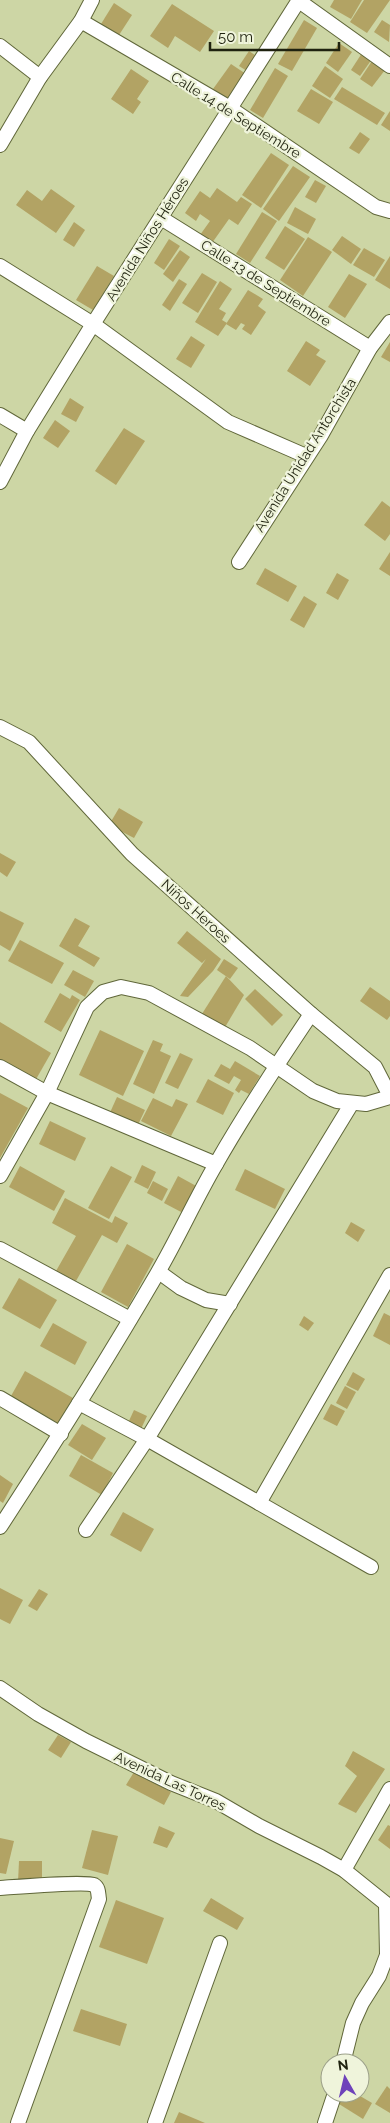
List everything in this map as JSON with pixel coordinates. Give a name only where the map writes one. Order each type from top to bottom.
[{"type":"street","points":[[0,145],[40,77],[81,21],[92,0]]},
{"type":"street","points":[[299,1],[390,66]]},
{"type":"street","name":"Avenida Niños Héroes","points":[[0,482],[27,431],[93,324],[299,1]]},
{"type":"street","name":"Calle 14 de Septiembre","points":[[81,21],[230,108],[376,207],[390,211]]},
{"type":"street","points":[[0,46],[40,77]]},
{"type":"street","name":"Calle 13 de Septiembre","points":[[161,218],[370,348]]},
{"type":"street","points":[[0,266],[93,324],[228,422],[306,456]]},
{"type":"street","name":"Avenida Unidad Antorchista","points":[[239,562],[320,437],[370,348],[390,322]]},
{"type":"street","points":[[0,415],[27,431]]},
{"type":"street","name":"Niños Heroes","points":[[0,727],[28,742],[132,854],[311,1014],[375,1067],[390,1097]]},
{"type":"street","points":[[0,1176],[46,1093],[87,1007],[103,992],[121,987],[149,993],[250,1048],[313,1091],[337,1102],[366,1104],[390,1097]]},
{"type":"street","points":[[0,1527],[60,1434],[159,1272],[216,1164],[276,1066],[311,1014]]},
{"type":"street","points":[[0,1067],[46,1093],[216,1164]]},
{"type":"street","points":[[86,1530],[147,1439],[352,1103]]},
{"type":"street","points":[[0,1249],[130,1319]]},
{"type":"street","points":[[159,1272],[181,1288],[206,1300],[230,1304]]},
{"type":"street","points":[[259,1503],[390,1275]]},
{"type":"street","points":[[0,1398],[60,1434]]},
{"type":"street","points":[[79,1403],[147,1439],[371,1567]]},
{"type":"street","name":"Avenida Las Torres","points":[[0,1688],[38,1714],[86,1741],[171,1783],[216,1801],[344,1870],[388,1906]]},
{"type":"street","points":[[344,1870],[390,1789]]},
{"type":"street","points":[[0,1888],[83,1882],[94,1885],[97,1889],[98,1899],[18,2123]]},
{"type":"street","points":[[346,2053],[353,2023],[362,2003],[379,1976],[387,1955],[388,1906]]},
{"type":"street","points":[[155,2123],[220,1943]]},
{"type":"street","points":[[325,2123],[332,2103]]},
{"type":"building","points":[[334,0],[362,0],[351,19],[330,7]]},
{"type":"building","points":[[364,0],[390,0],[367,33],[350,22]]},
{"type":"building","points":[[114,3],[132,15],[119,35],[101,24]]},
{"type":"building","points":[[172,4],[214,31],[200,52],[175,36],[168,48],[150,36]]},
{"type":"building","points":[[304,20],[317,28],[292,71],[278,64]]},
{"type":"building","points":[[382,20],[390,25],[389,42],[374,32]]},
{"type":"building","points":[[339,43],[352,52],[338,72],[326,63]]},
{"type":"building","points":[[249,51],[258,57],[247,71],[239,66]]},
{"type":"building","points":[[362,53],[372,59],[360,76],[351,70]]},
{"type":"building","points":[[372,61],[385,70],[372,87],[360,79]]},
{"type":"building","points":[[231,64],[246,74],[228,99],[213,89]]},
{"type":"building","points":[[325,66],[343,79],[330,98],[312,86]]},
{"type":"building","points":[[275,68],[288,76],[263,118],[250,110]]},
{"type":"building","points":[[131,69],[149,81],[137,99],[141,102],[133,114],[111,99]]},
{"type":"building","points":[[342,87],[385,113],[377,125],[334,99]]},
{"type":"building","points":[[311,89],[333,102],[319,124],[297,111]]},
{"type":"building","points":[[390,111],[390,131],[381,125]]},
{"type":"building","points":[[360,132],[370,139],[359,154],[349,148]]},
{"type":"building","points":[[271,153],[289,165],[261,208],[242,195]]},
{"type":"building","points":[[293,166],[310,177],[279,221],[263,209]]},
{"type":"building","points":[[315,180],[326,186],[316,203],[305,197]]},
{"type":"building","points":[[217,188],[237,202],[241,197],[252,204],[238,225],[229,219],[212,243],[200,235],[210,221],[200,214],[196,221],[185,213],[200,191],[210,198]]},
{"type":"building","points":[[51,189],[75,206],[56,233],[16,205],[27,190],[42,201]]},
{"type":"building","points":[[295,207],[316,219],[308,234],[287,223]]},
{"type":"building","points":[[262,212],[277,221],[250,263],[236,254]]},
{"type":"building","points":[[74,222],[85,230],[74,247],[63,240]]},
{"type":"building","points":[[285,226],[305,239],[284,270],[265,258]]},
{"type":"building","points":[[342,236],[361,249],[351,264],[332,250]]},
{"type":"building","points":[[308,237],[332,252],[303,296],[280,280]]},
{"type":"building","points":[[169,239],[180,246],[164,270],[154,263]]},
{"type":"building","points":[[364,248],[385,260],[374,277],[353,265]]},
{"type":"building","points":[[180,250],[190,257],[173,282],[163,274]]},
{"type":"building","points":[[390,256],[390,289],[375,280]]},
{"type":"building","points":[[97,266],[114,276],[93,310],[76,300]]},
{"type":"building","points":[[202,273],[217,282],[198,313],[182,303]]},
{"type":"building","points":[[349,274],[367,284],[345,318],[328,307]]},
{"type":"building","points":[[179,279],[187,284],[170,311],[162,305]]},
{"type":"building","points":[[220,281],[232,289],[219,309],[226,313],[222,320],[227,323],[218,336],[195,322]]},
{"type":"building","points":[[248,290],[263,299],[258,306],[266,312],[251,335],[242,329],[245,325],[241,323],[236,330],[226,324]]},
{"type":"building","points":[[191,336],[205,345],[191,368],[176,359]]},
{"type":"building","points":[[306,341],[320,350],[316,355],[326,361],[310,386],[287,371]]},
{"type":"building","points":[[390,342],[390,362],[381,357]]},
{"type":"building","points":[[70,398],[84,407],[76,422],[61,414]]},
{"type":"building","points":[[55,420],[70,431],[58,448],[43,438]]},
{"type":"building","points":[[124,428],[145,441],[116,485],[95,471]]},
{"type":"building","points":[[382,501],[390,507],[390,534],[385,541],[364,525]]},
{"type":"building","points":[[390,552],[390,576],[379,569]]},
{"type":"building","points":[[265,568],[297,586],[288,602],[256,584]]},
{"type":"building","points":[[337,573],[349,580],[338,600],[326,593]]},
{"type":"building","points":[[304,596],[317,604],[304,628],[290,620]]},
{"type":"building","points":[[119,808],[143,822],[134,838],[109,825]]},
{"type":"building","points":[[0,853],[16,862],[7,877],[0,872]]},
{"type":"building","points":[[0,911],[24,923],[10,951],[0,945]]},
{"type":"building","points":[[75,918],[90,926],[78,946],[100,958],[94,967],[59,946]]},
{"type":"building","points":[[187,931],[221,959],[213,971],[188,997],[180,996],[206,959],[202,963],[177,943]]},
{"type":"building","points":[[20,940],[64,963],[52,984],[8,961]]},
{"type":"building","points":[[224,959],[238,968],[230,979],[217,970]]},
{"type":"building","points":[[73,970],[94,981],[85,997],[64,985]]},
{"type":"building","points":[[226,976],[244,995],[224,1029],[200,1017]]},
{"type":"building","points":[[370,987],[390,1001],[390,1016],[387,1020],[360,1001]]},
{"type":"building","points":[[255,989],[283,1015],[272,1026],[245,999]]},
{"type":"building","points":[[60,993],[70,999],[72,995],[80,1000],[61,1032],[44,1022]]},
{"type":"building","points":[[0,1022],[51,1053],[35,1081],[0,1060]]},
{"type":"building","points":[[100,1030],[144,1051],[123,1096],[79,1075]]},
{"type":"building","points":[[153,1040],[163,1044],[160,1051],[171,1056],[154,1094],[133,1084]]},
{"type":"building","points":[[180,1053],[193,1059],[178,1089],[165,1083]]},
{"type":"building","points":[[235,1061],[260,1076],[249,1094],[241,1090],[239,1093],[235,1090],[241,1080],[234,1076],[229,1084],[214,1076],[221,1064],[230,1069]]},
{"type":"building","points":[[208,1079],[234,1093],[223,1115],[196,1102]]},
{"type":"building","points":[[0,1093],[28,1108],[0,1158]]},
{"type":"building","points":[[117,1097],[145,1110],[136,1129],[108,1117]]},
{"type":"building","points":[[153,1098],[172,1107],[176,1099],[188,1104],[171,1136],[141,1121]]},
{"type":"building","points":[[50,1121],[86,1138],[75,1161],[39,1144]]},
{"type":"building","points":[[142,1165],[156,1172],[148,1189],[134,1182]]},
{"type":"building","points":[[20,1166],[65,1191],[54,1211],[9,1187]]},
{"type":"building","points":[[111,1166],[132,1177],[109,1219],[88,1208]]},
{"type":"building","points":[[245,1169],[285,1189],[275,1209],[235,1190]]},
{"type":"building","points":[[178,1176],[198,1187],[183,1213],[164,1203]]},
{"type":"building","points":[[153,1181],[168,1189],[162,1201],[147,1193]]},
{"type":"building","points":[[65,1198],[112,1223],[115,1216],[128,1223],[117,1243],[102,1235],[76,1281],[56,1271],[76,1236],[52,1223]]},
{"type":"building","points":[[351,1222],[365,1230],[358,1242],[345,1233]]},
{"type":"building","points":[[127,1244],[154,1259],[128,1307],[101,1292]]},
{"type":"building","points":[[19,1278],[57,1300],[40,1329],[2,1308]]},
{"type":"building","points":[[384,1313],[390,1316],[390,1345],[373,1336]]},
{"type":"building","points":[[304,1316],[314,1323],[308,1331],[299,1325]]},
{"type":"building","points":[[53,1323],[87,1342],[75,1365],[40,1346]]},
{"type":"building","points":[[25,1371],[73,1398],[58,1423],[11,1396]]},
{"type":"building","points":[[353,1372],[365,1379],[358,1391],[346,1385]]},
{"type":"building","points":[[345,1386],[356,1392],[347,1409],[336,1403]]},
{"type":"building","points":[[331,1404],[345,1411],[337,1426],[323,1419]]},
{"type":"building","points":[[134,1410],[147,1416],[141,1429],[128,1423]]},
{"type":"building","points":[[82,1424],[106,1438],[92,1460],[68,1445]]},
{"type":"building","points":[[81,1455],[113,1473],[102,1495],[69,1476]]},
{"type":"building","points":[[0,1475],[13,1484],[3,1503],[0,1501]]},
{"type":"building","points":[[123,1512],[154,1529],[141,1552],[110,1535]]},
{"type":"building","points":[[0,1588],[23,1600],[10,1624],[0,1619]]},
{"type":"building","points":[[39,1589],[48,1594],[37,1611],[28,1606]]},
{"type":"building","points":[[58,1735],[71,1742],[61,1758],[48,1750]]},
{"type":"building","points":[[353,1751],[385,1769],[356,1813],[338,1804],[357,1776],[345,1766]]},
{"type":"building","points":[[134,1772],[171,1792],[164,1805],[126,1785]]},
{"type":"building","points":[[388,1825],[390,1826],[390,1849],[378,1840]]},
{"type":"building","points":[[159,1826],[175,1833],[167,1848],[153,1843]]},
{"type":"building","points":[[92,1830],[118,1836],[108,1875],[82,1868]]},
{"type":"building","points":[[0,1838],[14,1841],[6,1874],[0,1873]]},
{"type":"building","points":[[19,1861],[42,1861],[42,1882],[18,1882]]},
{"type":"building","points":[[211,1898],[244,1918],[237,1930],[203,1911]]},
{"type":"building","points":[[116,1900],[164,1918],[147,1964],[99,1947]]},
{"type":"building","points":[[81,2009],[127,2024],[120,2046],[73,2031]]},
{"type":"building","points":[[387,2086],[390,2089],[390,2113],[375,2104]]},
{"type":"building","points":[[370,2102],[372,2103],[363,2119],[339,2104]]},
{"type":"building","points":[[179,2112],[205,2123],[174,2123]]}]
